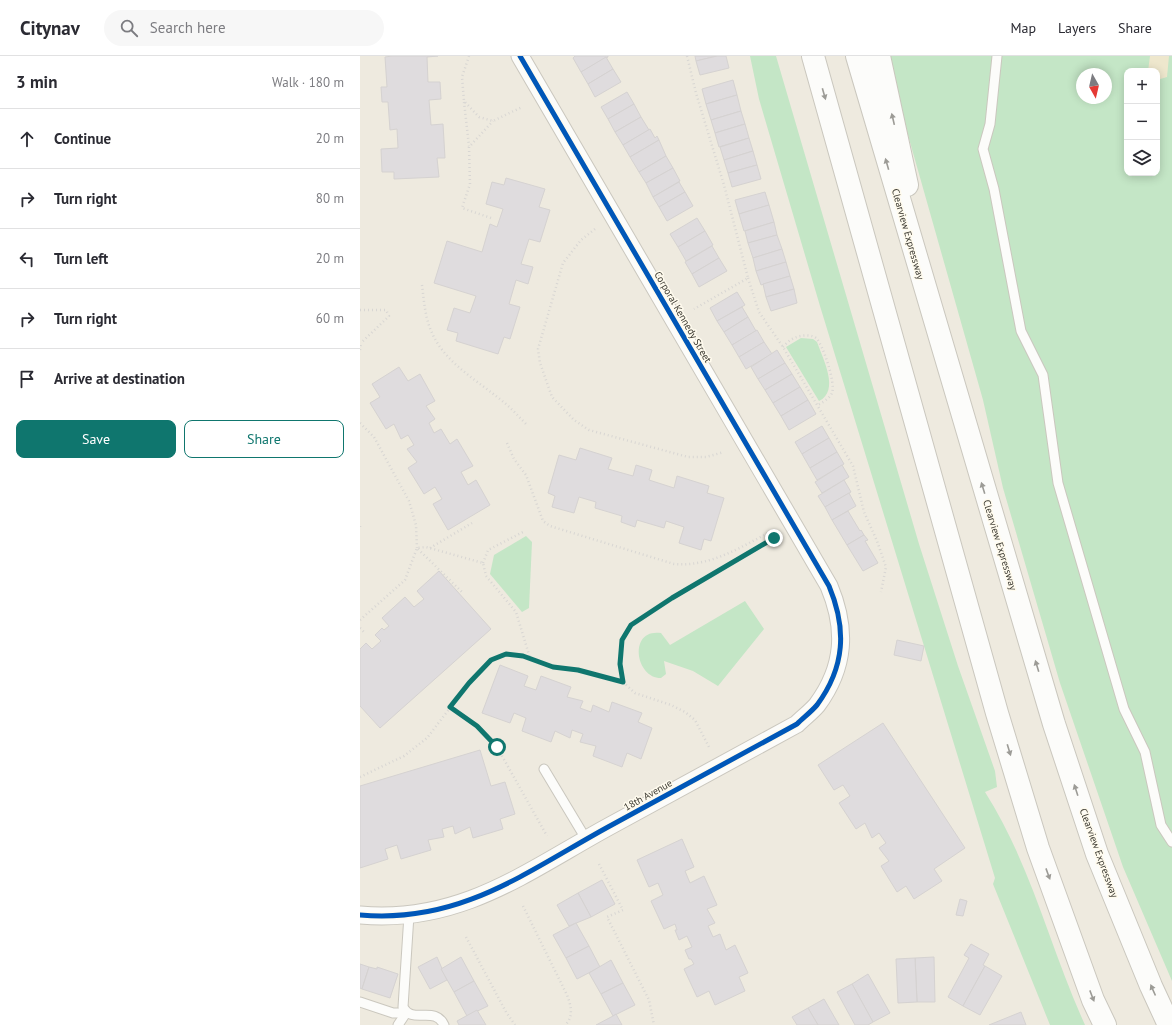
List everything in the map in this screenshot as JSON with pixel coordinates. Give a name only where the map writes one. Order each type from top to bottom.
[{"type":"highway","points":[[797,56],[1038,848],[1090,992],[1104,1025]]},
{"type":"highway","points":[[813,56],[997,713]]},
{"type":"highway","name":"Clearview Expressway","points":[[857,56],[1054,724],[1097,854],[1151,986],[1169,1025]]},
{"type":"highway","points":[[879,56],[911,203],[970,443]]},
{"type":"street","name":"Corporal Kennedy Street","points":[[520,56],[829,586]]},
{"type":"street","name":"18th Avenue","points":[[360,916],[409,915],[450,908],[512,883],[586,839],[796,724],[816,705],[832,679],[840,654],[842,634],[840,616],[829,586]]},
{"type":"lane","points":[[997,56],[990,124],[984,149],[994,189],[1021,331],[1043,375],[1058,483],[1124,708],[1145,752],[1161,825],[1172,842]]},
{"type":"lane","points":[[544,769],[586,839]]},
{"type":"lane","points":[[406,1013],[403,1007],[409,915]]},
{"type":"lane","points":[[360,1002],[393,1013],[406,1013],[410,1016],[436,1016],[442,1019],[444,1025]]},
{"type":"lane","points":[[398,1025],[406,1013]]},
{"type":"path","points":[[469,56],[462,77],[469,147],[470,184],[462,208],[491,218]]},
{"type":"path","points":[[687,56],[696,93],[724,185],[748,278],[759,312],[783,347],[853,466],[864,512],[877,541],[886,567],[881,592]]},
{"type":"path","points":[[464,101],[479,117],[493,121]]},
{"type":"path","points":[[469,147],[493,121],[522,107]]},
{"type":"path","points":[[595,229],[581,240],[563,263],[553,291],[538,349],[540,363],[552,397],[574,420],[589,430],[688,457],[706,457],[724,452]]},
{"type":"path","points":[[694,310],[748,278]]},
{"type":"path","points":[[422,285],[424,309],[432,333],[444,352],[490,393],[507,405],[527,425]]},
{"type":"path","points":[[360,310],[386,310],[389,316],[360,342],[360,350]]},
{"type":"path","points":[[783,347],[795,337],[806,335],[814,336],[820,342],[834,385],[832,394],[818,405]]},
{"type":"path","points":[[360,423],[374,437],[409,501],[416,525],[417,548],[405,580],[360,620]]},
{"type":"path","points":[[506,443],[514,459],[526,474],[543,521],[550,526],[674,564],[692,565],[726,555],[770,532]]},
{"type":"path","points":[[429,548],[472,523]]},
{"type":"path","points":[[523,532],[488,550],[482,563],[486,576],[516,612],[530,659]]},
{"type":"path","points":[[623,682],[620,664],[622,640],[631,625],[672,598],[774,538]]},
{"type":"path","points":[[417,548],[429,548],[482,563]]},
{"type":"path","points":[[417,548],[463,593]]},
{"type":"path","points":[[360,628],[365,633]]},
{"type":"path","points":[[360,776],[404,756],[427,738],[469,683],[491,660],[506,654],[530,659],[553,667],[578,670],[623,682],[635,693],[671,705],[690,716],[695,720],[709,747]]},
{"type":"path","points":[[450,707],[477,726],[497,747],[547,836]]},
{"type":"path","points":[[599,864],[622,910],[607,917],[649,1000],[654,1025]]},
{"type":"path","points":[[524,906],[568,995],[572,1009],[568,1022],[565,1025]]},
{"type":"path","points":[[466,937],[506,1012],[515,1025]]},
{"type":"green space","points":[[750,56],[776,56],[919,544],[958,666],[995,771],[997,787],[985,792],[1001,820],[1028,877],[1085,1025],[1050,1025],[993,884],[995,878],[820,306],[759,99]]},
{"type":"green space","points":[[888,56],[1172,56],[1172,981],[1123,867],[1060,683],[1003,488],[983,400],[891,75]]},
{"type":"green space","points":[[801,338],[813,339],[817,342],[826,366],[829,382],[828,390],[825,396],[819,401],[786,347]]},
{"type":"green space","points":[[526,536],[532,542],[529,608],[522,612],[490,574],[494,555]]},
{"type":"green space","points":[[745,601],[764,629],[718,686],[693,671],[664,661],[666,674],[661,678],[652,676],[645,670],[639,654],[640,645],[643,638],[650,633],[661,633],[670,645]]},
{"type":"sand","points":[[1150,56],[1169,56],[1167,77],[1160,79],[1160,68],[1148,68]]},
{"type":"building","points":[[438,56],[427,57],[428,82],[440,82],[441,99],[429,100],[431,125],[443,124],[445,158],[437,158],[439,177],[394,179],[394,172],[382,172],[381,149],[398,148],[397,129],[390,130],[388,102],[382,102],[381,87],[387,87],[385,57]]},
{"type":"building","points":[[575,56],[608,57],[581,72],[573,58]]},
{"type":"building","points":[[695,56],[717,56],[696,61]]},
{"type":"building","points":[[717,56],[726,56],[729,68],[700,75],[696,61]]},
{"type":"building","points":[[606,57],[613,69],[588,84],[581,72]]},
{"type":"building","points":[[613,69],[621,82],[595,97],[588,84]]},
{"type":"building","points":[[733,80],[737,95],[706,104],[702,89]]},
{"type":"building","points":[[627,92],[634,104],[608,119],[601,107]]},
{"type":"building","points":[[737,95],[741,111],[711,120],[706,104]]},
{"type":"building","points":[[634,104],[641,117],[615,132],[608,119]]},
{"type":"building","points":[[741,111],[745,124],[715,133],[711,120]]},
{"type":"building","points":[[641,117],[649,130],[623,145],[615,132]]},
{"type":"building","points":[[745,124],[749,138],[719,147],[715,133]]},
{"type":"building","points":[[650,129],[655,138],[657,136],[659,140],[630,157],[623,145]]},
{"type":"building","points":[[749,138],[753,151],[724,160],[720,147]]},
{"type":"building","points":[[659,140],[666,156],[639,172],[630,157]]},
{"type":"building","points":[[753,151],[757,165],[728,173],[724,160]]},
{"type":"building","points":[[666,156],[673,168],[646,183],[639,172]]},
{"type":"building","points":[[757,165],[761,179],[732,187],[728,173]]},
{"type":"building","points":[[673,168],[680,181],[653,197],[646,183]]},
{"type":"building","points":[[506,178],[545,189],[539,207],[550,210],[540,242],[529,239],[521,264],[533,267],[528,284],[516,280],[509,304],[520,307],[510,339],[504,337],[498,354],[456,341],[458,333],[447,330],[454,308],[470,313],[476,296],[434,283],[447,241],[482,252],[490,224],[497,227],[503,209],[486,204],[492,182],[504,185]]},
{"type":"building","points":[[679,182],[685,192],[659,207],[653,197]]},
{"type":"building","points":[[685,192],[693,206],[667,221],[659,207]]},
{"type":"building","points":[[765,192],[769,205],[739,214],[735,200]]},
{"type":"building","points":[[769,205],[774,222],[744,231],[739,214]]},
{"type":"building","points":[[697,218],[705,231],[678,247],[670,234]]},
{"type":"building","points":[[774,222],[777,235],[748,243],[745,231]]},
{"type":"building","points":[[705,231],[713,245],[686,261],[678,247]]},
{"type":"building","points":[[777,235],[782,249],[753,258],[748,243]]},
{"type":"building","points":[[712,246],[719,258],[692,274],[685,262]]},
{"type":"building","points":[[782,249],[786,262],[756,271],[753,258]]},
{"type":"building","points":[[719,258],[727,271],[699,287],[692,274]]},
{"type":"building","points":[[786,262],[790,276],[761,285],[756,271]]},
{"type":"building","points":[[790,276],[794,289],[766,297],[763,284]]},
{"type":"building","points":[[794,289],[797,303],[771,311],[766,297]]},
{"type":"building","points":[[737,292],[745,305],[717,321],[710,308]]},
{"type":"building","points":[[742,307],[748,317],[724,332],[717,321]]},
{"type":"building","points":[[748,317],[756,331],[732,345],[724,332]]},
{"type":"building","points":[[757,330],[764,342],[739,357],[732,345]]},
{"type":"building","points":[[764,342],[772,354],[746,369],[739,357]]},
{"type":"building","points":[[777,350],[785,363],[758,379],[751,367]]},
{"type":"building","points":[[785,363],[792,374],[765,390],[758,379]]},
{"type":"building","points":[[399,367],[408,381],[420,374],[435,401],[426,406],[435,419],[429,423],[434,433],[441,429],[450,444],[457,439],[473,466],[461,472],[468,485],[476,480],[490,505],[448,530],[433,504],[442,499],[435,487],[424,494],[408,468],[417,462],[407,449],[414,445],[408,435],[401,439],[394,424],[386,429],[370,403],[380,397],[372,384]]},
{"type":"building","points":[[792,374],[800,387],[773,403],[765,390]]},
{"type":"building","points":[[800,387],[808,400],[781,416],[773,403]]},
{"type":"building","points":[[808,400],[816,414],[789,430],[781,416]]},
{"type":"building","points":[[822,426],[829,438],[802,454],[795,442]]},
{"type":"building","points":[[829,438],[837,452],[810,468],[802,454]]},
{"type":"building","points":[[580,448],[612,458],[608,469],[633,476],[636,465],[652,470],[649,480],[674,488],[677,476],[709,486],[707,493],[724,498],[711,541],[704,539],[701,550],[679,543],[684,527],[666,521],[664,528],[637,520],[635,527],[621,522],[622,516],[595,508],[596,502],[579,497],[574,513],[552,507],[555,496],[548,493],[559,455],[576,460]]},
{"type":"building","points":[[837,452],[844,464],[817,480],[810,468]]},
{"type":"building","points":[[842,465],[849,477],[822,493],[815,482]]},
{"type":"building","points":[[844,480],[851,492],[825,507],[818,496]]},
{"type":"building","points":[[849,493],[856,506],[832,520],[825,507]]},
{"type":"building","points":[[848,511],[864,535],[847,545],[832,520]]},
{"type":"building","points":[[864,535],[868,540],[865,541],[878,563],[863,571],[847,545]]},
{"type":"building","points":[[439,571],[491,629],[380,728],[360,706],[360,649],[366,643],[372,649],[381,641],[375,635],[382,628],[384,630],[389,626],[382,618],[405,597],[414,607],[424,599],[417,591]]},
{"type":"building","points":[[897,640],[924,646],[921,661],[894,655]]},
{"type":"building","points":[[500,665],[528,676],[524,686],[536,690],[541,676],[571,687],[567,697],[583,701],[580,708],[591,712],[593,705],[609,712],[612,702],[642,713],[638,722],[652,728],[641,759],[627,753],[622,767],[593,756],[596,746],[580,742],[583,734],[572,730],[570,738],[555,731],[551,742],[522,731],[526,718],[514,713],[510,723],[482,713]]},
{"type":"building","points":[[883,723],[965,848],[934,869],[942,881],[914,899],[906,886],[897,892],[881,866],[889,861],[879,848],[886,843],[879,833],[872,838],[865,823],[856,829],[839,803],[850,796],[843,785],[834,790],[818,765]]},
{"type":"building","points":[[480,750],[491,786],[505,782],[515,814],[500,819],[503,829],[473,838],[470,827],[455,834],[453,826],[442,829],[444,837],[428,840],[431,850],[401,859],[397,845],[385,849],[388,859],[360,868],[360,786]]},
{"type":"building","points":[[682,839],[694,867],[685,871],[690,883],[704,876],[717,905],[707,909],[715,923],[708,926],[713,937],[720,934],[726,950],[735,945],[748,973],[739,977],[745,991],[715,1005],[709,991],[697,997],[684,969],[694,964],[691,959],[689,959],[685,950],[692,947],[687,936],[679,940],[675,930],[677,930],[675,924],[664,929],[651,901],[663,895],[658,883],[649,887],[637,860]]},
{"type":"building","points":[[602,880],[615,904],[591,917],[578,893]]},
{"type":"building","points":[[578,893],[591,917],[569,926],[557,905]]},
{"type":"building","points":[[960,899],[967,901],[963,916],[956,915]]},
{"type":"building","points":[[576,923],[589,946],[566,958],[553,935]]},
{"type":"building","points":[[971,944],[989,954],[983,965],[985,966],[963,1006],[948,997],[969,958],[964,955]]},
{"type":"building","points":[[589,946],[600,967],[577,979],[566,958]]},
{"type":"building","points":[[437,957],[447,980],[430,989],[418,967]]},
{"type":"building","points":[[461,957],[474,981],[454,992],[441,969]]},
{"type":"building","points":[[934,957],[935,1002],[917,1002],[915,958]]},
{"type":"building","points":[[915,958],[917,1002],[898,1003],[896,959]]},
{"type":"building","points":[[611,960],[623,983],[601,994],[589,973]]},
{"type":"building","points":[[360,964],[369,967],[362,989],[360,988]]},
{"type":"building","points":[[985,966],[1002,976],[980,1015],[963,1006]]},
{"type":"building","points":[[369,967],[377,969],[377,967],[398,974],[390,998],[362,989]]},
{"type":"building","points":[[868,974],[890,1013],[873,1022],[852,984]]},
{"type":"building","points":[[474,981],[488,1006],[467,1016],[454,992]]},
{"type":"building","points":[[623,983],[635,1005],[613,1016],[601,994]]},
{"type":"building","points":[[852,984],[873,1022],[868,1025],[855,1025],[837,992]]},
{"type":"building","points":[[824,999],[839,1025],[818,1025],[808,1008]]},
{"type":"building","points":[[808,1008],[818,1025],[797,1025],[792,1017]]},
{"type":"building","points":[[477,1010],[486,1025],[459,1025],[457,1021]]},
{"type":"building","points":[[1021,1012],[1026,1025],[989,1025]]},
{"type":"building","points":[[616,1014],[622,1025],[596,1025],[613,1016]]},
{"type":"cycle path","points":[[360,915],[396,916],[429,911],[461,903],[520,877],[797,724],[817,705],[826,691],[838,662],[840,647],[839,617],[829,586],[520,56]]},
{"type":"route","points":[[497,747],[477,726],[450,707],[469,683],[491,660],[506,654],[523,656],[553,667],[578,670],[623,682],[620,664],[622,640],[631,625],[672,598],[774,538]]}]
